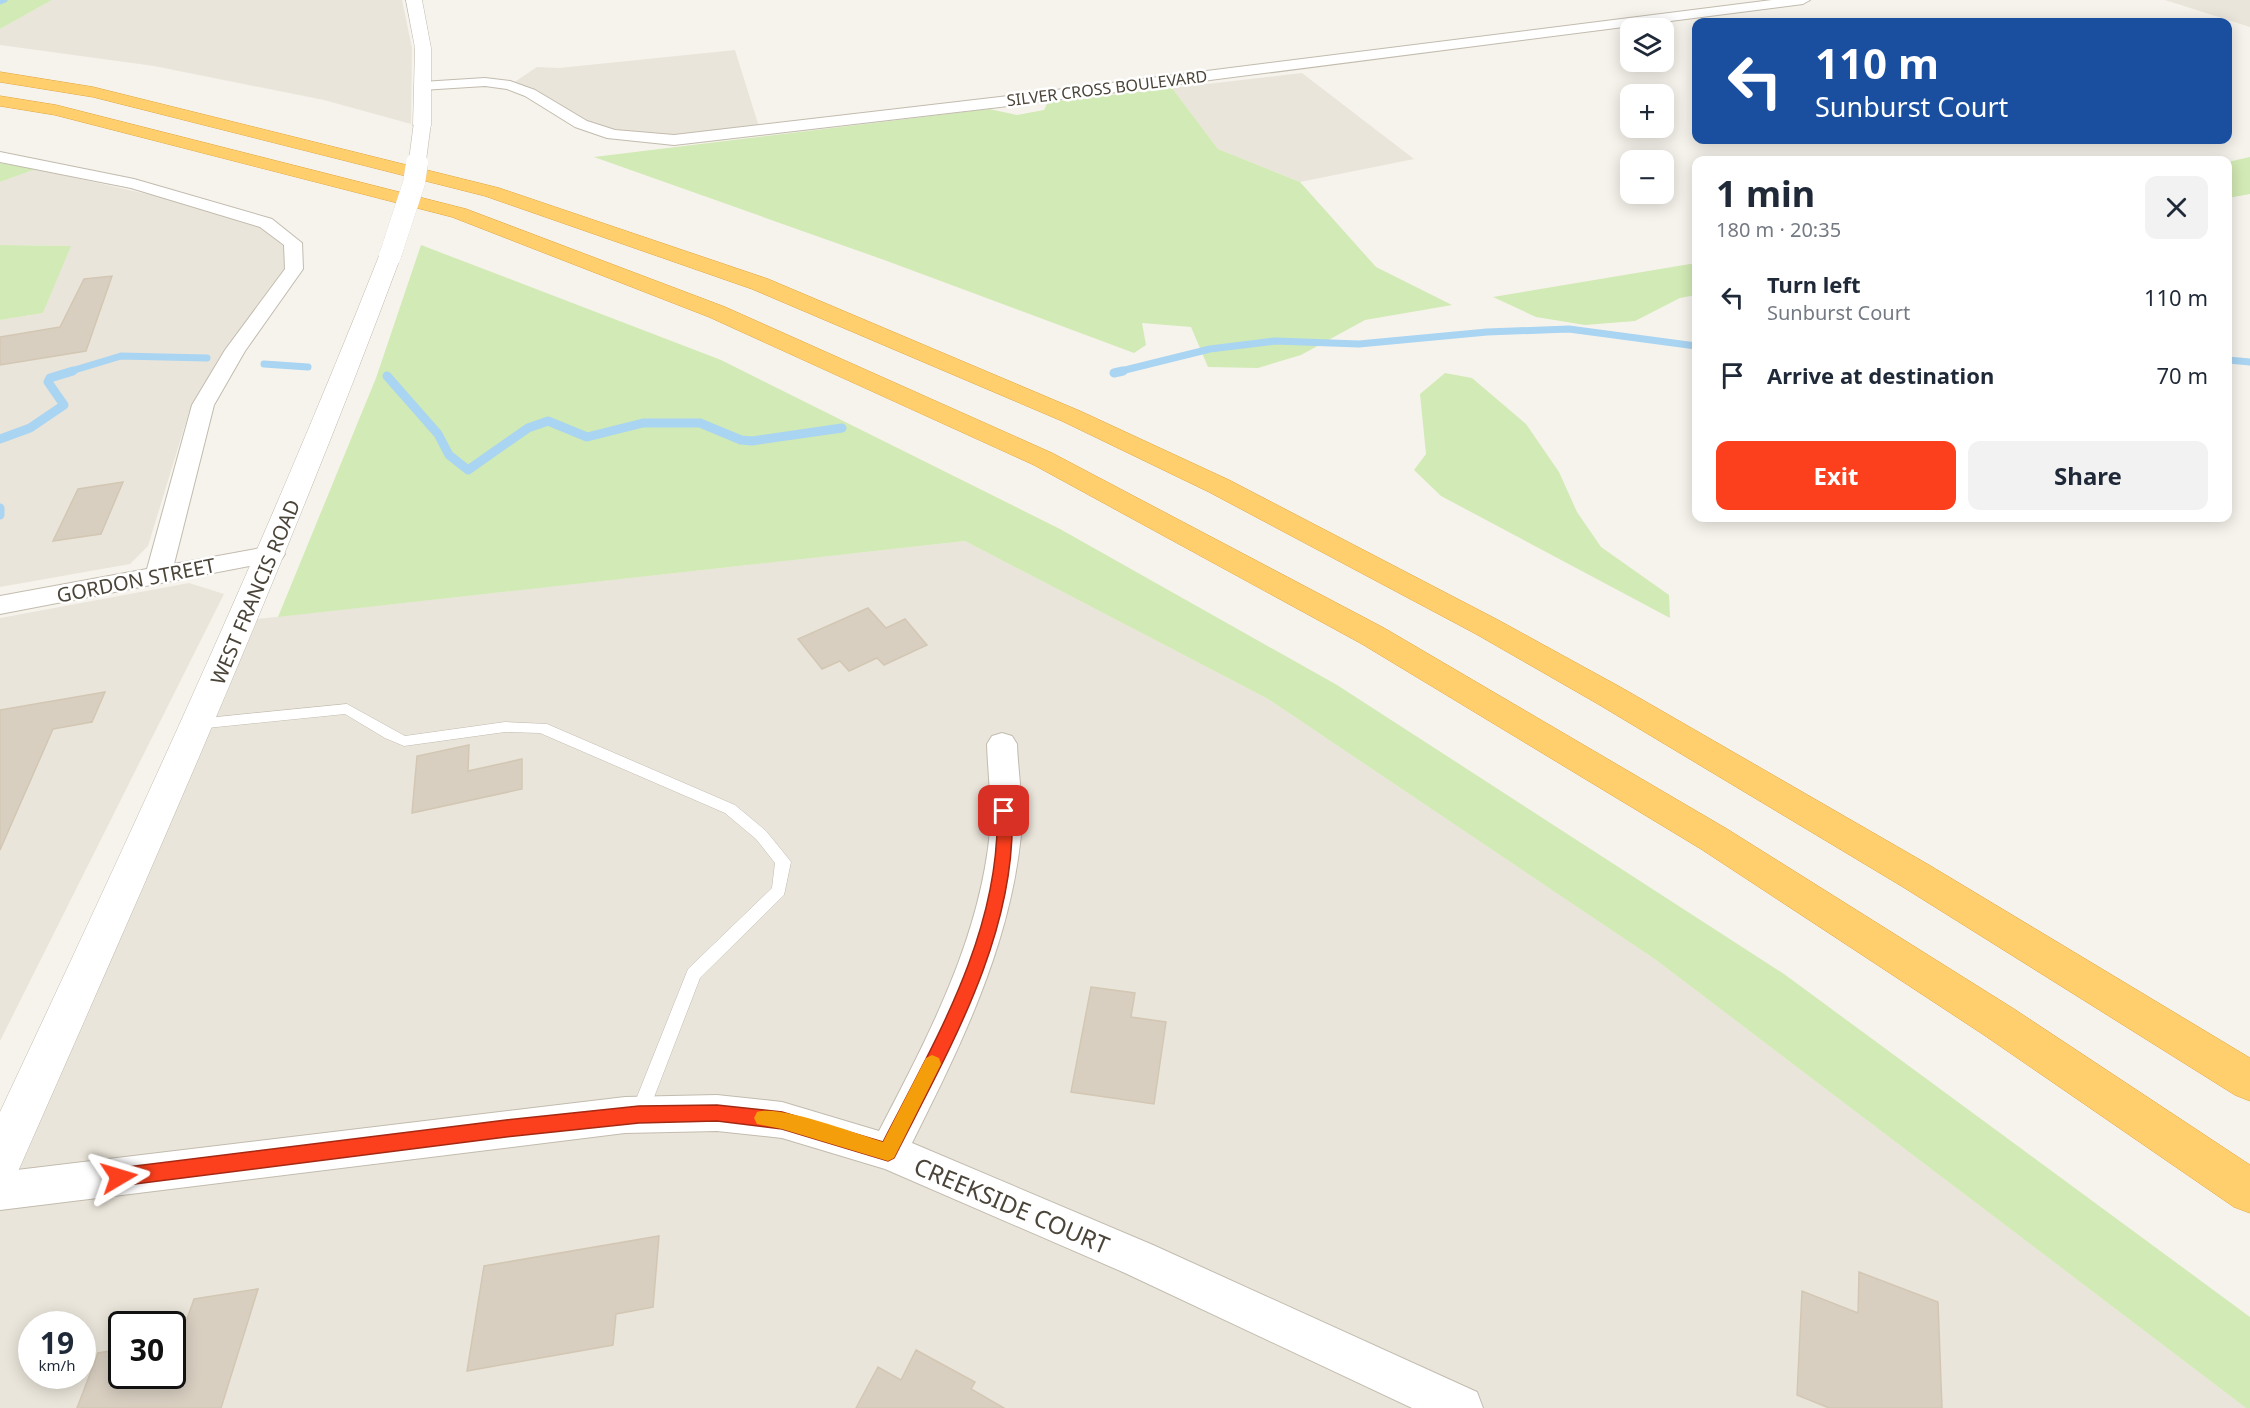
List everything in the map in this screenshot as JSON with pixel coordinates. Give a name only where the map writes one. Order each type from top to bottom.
[{"type":"highway","points":[[0,77],[93,92],[492,192],[760,284],[1071,416],[1239,497],[1487,627],[1610,696],[1916,876],[2250,1081]]},
{"type":"highway","points":[[0,101],[56,110],[459,213],[717,312],[1043,459],[1373,636],[1674,816],[1999,1022],[2250,1191]]},
{"type":"street","name":"WEST FRANCIS ROAD","points":[[0,1161],[272,554],[329,417],[390,256],[414,183],[422,126],[423,48],[414,0]]},
{"type":"street","name":"SILVER CROSS BOULEVARD","points":[[422,86],[485,82],[510,85],[530,93],[581,124],[613,135],[674,140],[1000,102],[1803,0]]},
{"type":"street","points":[[0,157],[134,184],[266,223],[293,243],[294,269],[235,350],[203,405],[158,576]]},
{"type":"street","name":"GORDON STREET","points":[[0,605],[272,554]]},
{"type":"street","points":[[888,1152],[951,1026],[977,963],[994,904],[1005,833],[1002,744]]},
{"type":"street","name":"CREEKSIDE COURT","points":[[0,1191],[506,1128],[639,1114],[717,1113],[782,1120],[888,1152],[1139,1259],[1461,1408]]},
{"type":"lane","points":[[197,724],[347,709],[368,718],[393,737],[404,741],[505,727],[542,728],[730,809],[761,835],[783,862],[779,891],[694,974],[639,1114]]},
{"type":"shaded area","points":[[52,0],[402,0],[412,48],[411,124],[324,100],[154,66],[0,45],[0,29]]},
{"type":"shaded area","points":[[2165,0],[2250,0],[2250,27],[2232,21],[2232,18],[2222,18]]},
{"type":"shaded area","points":[[735,50],[760,130],[674,140],[613,135],[510,85],[537,67],[559,68]]},
{"type":"shaded area","points":[[1302,73],[1414,159],[1300,182],[1218,149],[1172,88]]},
{"type":"shaded area","points":[[36,169],[160,197],[258,226],[285,247],[286,270],[218,360],[189,412],[148,546],[130,564],[0,587],[0,320],[43,313],[70,246],[0,245],[0,182]]},
{"type":"shaded area","points":[[965,541],[1268,699],[1656,960],[2246,1408],[0,1408],[0,1194],[257,619]]},
{"type":"shaded area","points":[[189,583],[224,594],[0,1041],[0,618]]},
{"type":"green space","points":[[0,0],[52,0],[0,29]]},
{"type":"green space","points":[[1172,88],[1218,149],[1300,182],[1376,267],[1452,305],[1365,320],[1301,355],[1258,368],[1208,367],[1191,327],[1142,323],[1146,345],[1134,353],[887,261],[594,157],[989,109],[1017,115],[1044,110],[1048,102]]},
{"type":"green space","points":[[2250,157],[2250,194],[2232,197],[2232,161]]},
{"type":"green space","points":[[0,163],[36,169],[0,182]]},
{"type":"green space","points":[[0,245],[71,246],[43,313],[0,320]]},
{"type":"green space","points":[[421,245],[721,360],[1060,529],[1337,685],[1784,974],[2250,1317],[2250,1408],[2246,1408],[1656,960],[1268,699],[965,541],[278,617],[376,378]]},
{"type":"green space","points":[[1692,264],[1692,296],[1680,298],[1635,321],[1585,325],[1536,317],[1493,297]]},
{"type":"green space","points":[[1445,373],[1472,378],[1526,424],[1559,472],[1577,512],[1601,547],[1669,595],[1670,618],[1441,496],[1414,470],[1426,454],[1420,394]]},
{"type":"building","points":[[112,276],[86,351],[0,365],[0,337],[60,327],[84,279]]},
{"type":"building","points":[[123,482],[101,534],[53,541],[78,489]]},
{"type":"building","points":[[868,608],[886,628],[905,619],[927,645],[884,665],[877,658],[849,671],[840,661],[822,669],[798,639]]},
{"type":"building","points":[[105,692],[92,722],[53,729],[0,850],[0,710]]},
{"type":"building","points":[[469,745],[468,771],[522,759],[522,789],[412,813],[417,756]]},
{"type":"building","points":[[1091,987],[1135,993],[1131,1017],[1166,1022],[1154,1104],[1071,1092]]},
{"type":"building","points":[[659,1236],[653,1307],[616,1314],[613,1345],[467,1371],[484,1266]]},
{"type":"building","points":[[1859,1272],[1938,1302],[1942,1408],[1829,1408],[1797,1395],[1802,1291],[1858,1313]]},
{"type":"building","points":[[258,1289],[221,1408],[77,1408],[84,1389],[96,1389],[98,1353],[108,1351],[108,1389],[186,1389],[186,1322],[194,1299]]},
{"type":"building","points":[[916,1350],[975,1382],[971,1389],[1004,1408],[856,1408],[878,1367],[901,1380]]},
{"type":"waterway","points":[[0,2],[5,0]]},
{"type":"waterway","points":[[1117,372],[1210,349],[1275,341],[1359,344],[1487,332],[1569,329],[1692,345]]},
{"type":"waterway","points":[[68,372],[121,356],[207,358]]},
{"type":"waterway","points":[[2232,360],[2250,362]]},
{"type":"waterway","points":[[264,364],[308,367]]},
{"type":"waterway","points":[[0,439],[30,428],[64,405],[48,382],[50,378],[73,371]]},
{"type":"waterway","points":[[1114,373],[1123,371]]},
{"type":"waterway","points":[[387,376],[438,434],[449,455],[468,470],[528,428],[548,421],[587,437],[643,423],[700,423],[741,440],[752,441],[842,428]]},
{"type":"waterway","points":[[0,508],[0,515]]},
{"type":"slow traffic","points":[[763,1118],[782,1120],[888,1152],[932,1064]]},
{"type":"route","points":[[119,1177],[506,1128],[639,1114],[717,1113],[782,1120],[888,1152],[951,1026],[977,963],[994,904],[1005,833],[1004,811]]}]
